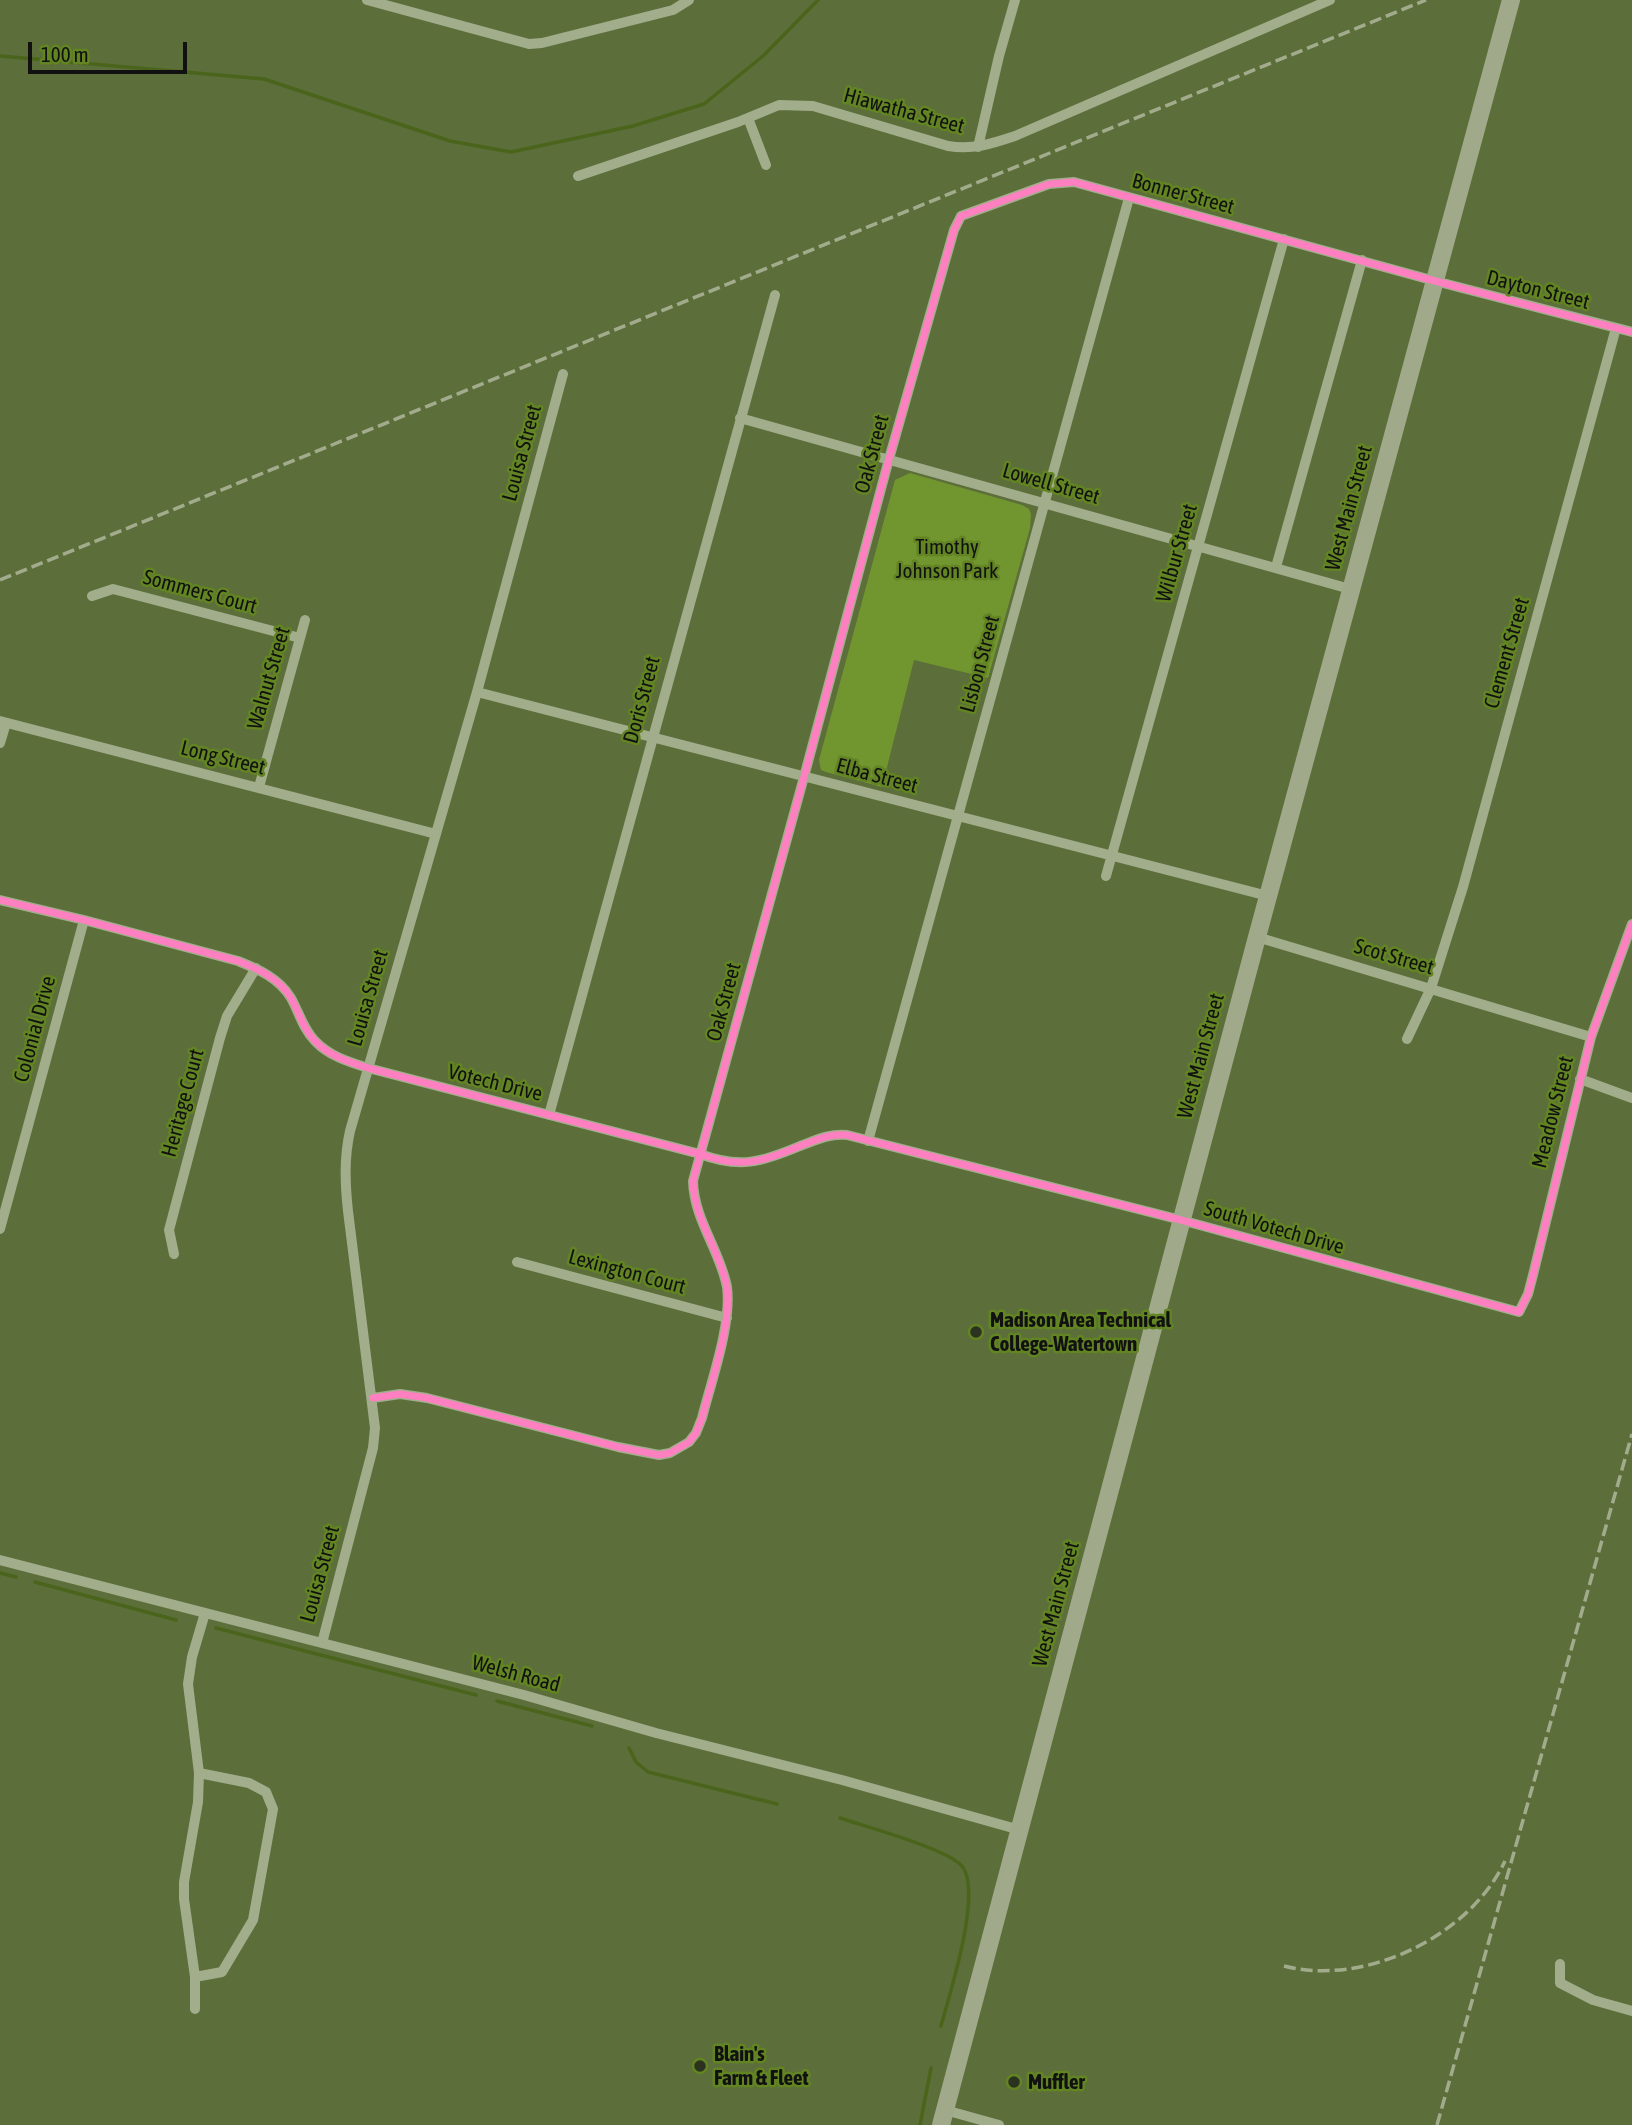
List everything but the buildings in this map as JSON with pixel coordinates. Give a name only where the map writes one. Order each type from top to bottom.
[{"type":"main road","name":"West Main Street","points":[[943,2118],[1350,589],[1511,0]]},
{"type":"street","points":[[367,0],[529,44],[673,10],[689,0]]},
{"type":"street","points":[[978,148],[999,56],[1016,0]]},
{"type":"street","name":"Hiawatha Street","points":[[578,176],[779,105],[813,106],[948,146],[978,148],[1023,132],[1330,0]]},
{"type":"street","points":[[748,118],[766,164]]},
{"type":"street","name":"Bonner Street","points":[[948,252],[961,216],[1049,184],[1074,182],[1435,281]]},
{"type":"street","name":"Lisbon Street","points":[[868,1141],[1129,198]]},
{"type":"street","name":"Wilbur Street","points":[[1106,876],[1284,239]]},
{"type":"street","name":"Oak Street","points":[[373,1398],[412,1395],[646,1453],[670,1453],[681,1448],[696,1433],[727,1318],[726,1286],[702,1226],[693,1195],[693,1181],[888,459],[948,252]]},
{"type":"street","points":[[1276,567],[1362,260]]},
{"type":"street","name":"Dayton Street","points":[[1435,281],[1632,332]]},
{"type":"street","name":"Doris Street","points":[[549,1115],[775,295]]},
{"type":"street","name":"Clement Street","points":[[1406,1038],[1431,988],[1463,887],[1591,428],[1616,328]]},
{"type":"street","name":"Louisa Street","points":[[322,1643],[373,1448],[375,1428],[344,1178],[345,1153],[477,692],[563,374]]},
{"type":"street","name":"Lowell Street","points":[[740,418],[1350,589]]},
{"type":"street","name":"Sommers Court","points":[[92,596],[113,589],[300,638]]},
{"type":"street","name":"Walnut Street","points":[[259,787],[305,620]]},
{"type":"street","name":"Elba Street","points":[[477,692],[1268,896]]},
{"type":"street","points":[[0,743],[3,722]]},
{"type":"street","name":"Long Street","points":[[3,722],[436,834]]},
{"type":"street","name":"Votech Drive","points":[[0,900],[84,919],[256,968],[281,985],[315,1041],[344,1060],[368,1068],[720,1161],[753,1162],[769,1159],[835,1134],[1020,1179]]},
{"type":"street","name":"Colonial Drive","points":[[0,1229],[84,919]]},
{"type":"street","name":"Meadow Street","points":[[1519,1311],[1528,1294],[1533,1275],[1591,1037],[1632,927]]},
{"type":"street","name":"Scot Street","points":[[1257,937],[1591,1037]]},
{"type":"street","name":"Heritage Court","points":[[174,1254],[169,1230],[220,1038],[227,1016],[256,968]]},
{"type":"street","points":[[1580,1079],[1632,1098]]},
{"type":"street","name":"South Votech Drive","points":[[1020,1179],[1519,1311]]},
{"type":"street","name":"Lexington Court","points":[[517,1262],[727,1318]]},
{"type":"street","name":"Welsh Road","points":[[0,1560],[524,1695],[1020,1830]]},
{"type":"street","points":[[195,2009],[195,1977],[184,1899],[185,1873],[198,1802],[198,1773],[188,1684],[192,1657],[205,1613]]},
{"type":"street","points":[[195,1977],[222,1972],[253,1920],[273,1809],[265,1792],[249,1783],[198,1773]]},
{"type":"street","points":[[1560,1964],[1560,1983],[1593,2000],[1632,2011]]},
{"type":"street","points":[[943,2118],[999,2125]]},
{"type":"green space","name":"Timothy Johnson Park","points":[[910,473],[1022,505],[1029,509],[1031,514],[1030,528],[988,678],[914,660],[882,787],[821,770],[819,760],[895,480]]},
{"type":"waterway","points":[[0,56],[264,79],[450,141],[511,152],[633,126],[704,104],[763,56],[818,0]]},
{"type":"waterway","points":[[0,1573],[16,1577]]},
{"type":"waterway","points":[[35,1582],[176,1620]]},
{"type":"waterway","points":[[216,1628],[476,1695]]},
{"type":"waterway","points":[[497,1701],[592,1726]]},
{"type":"waterway","points":[[629,1748],[636,1762],[648,1772],[777,1804]]},
{"type":"waterway","points":[[840,1818],[937,1851],[960,1864],[967,1876],[969,1894],[963,1942],[941,2026]]},
{"type":"waterway","points":[[920,2125],[931,2068]]},
{"type":"railway","points":[[0,580],[1426,0]]},
{"type":"railway","points":[[1437,2125],[1632,1434]]},
{"type":"railway","points":[[1284,1966],[1315,1971],[1348,1969],[1380,1962],[1412,1949],[1441,1933],[1467,1912],[1489,1888],[1505,1861]]},
{"type":"cycle path","points":[[373,1398],[400,1394],[427,1398],[659,1455],[670,1453],[689,1442],[696,1433],[720,1353],[728,1302],[724,1273],[702,1222],[693,1181],[889,459],[954,230],[961,216],[1049,184],[1074,182],[1632,332]]},
{"type":"cycle path","points":[[0,900],[84,920],[253,967],[286,991],[307,1031],[321,1046],[340,1058],[368,1068],[727,1161],[762,1160],[823,1137],[847,1135],[1181,1220],[1519,1312],[1533,1275],[1591,1037],[1632,924]]},
{"type":"place","name":"Madison Area Technical College-Watertown","points":[[976,1332]]},
{"type":"place","name":"Blain's Farm & Fleet","points":[[700,2066]]},
{"type":"place","name":"Muffler","points":[[1014,2082]]}]
